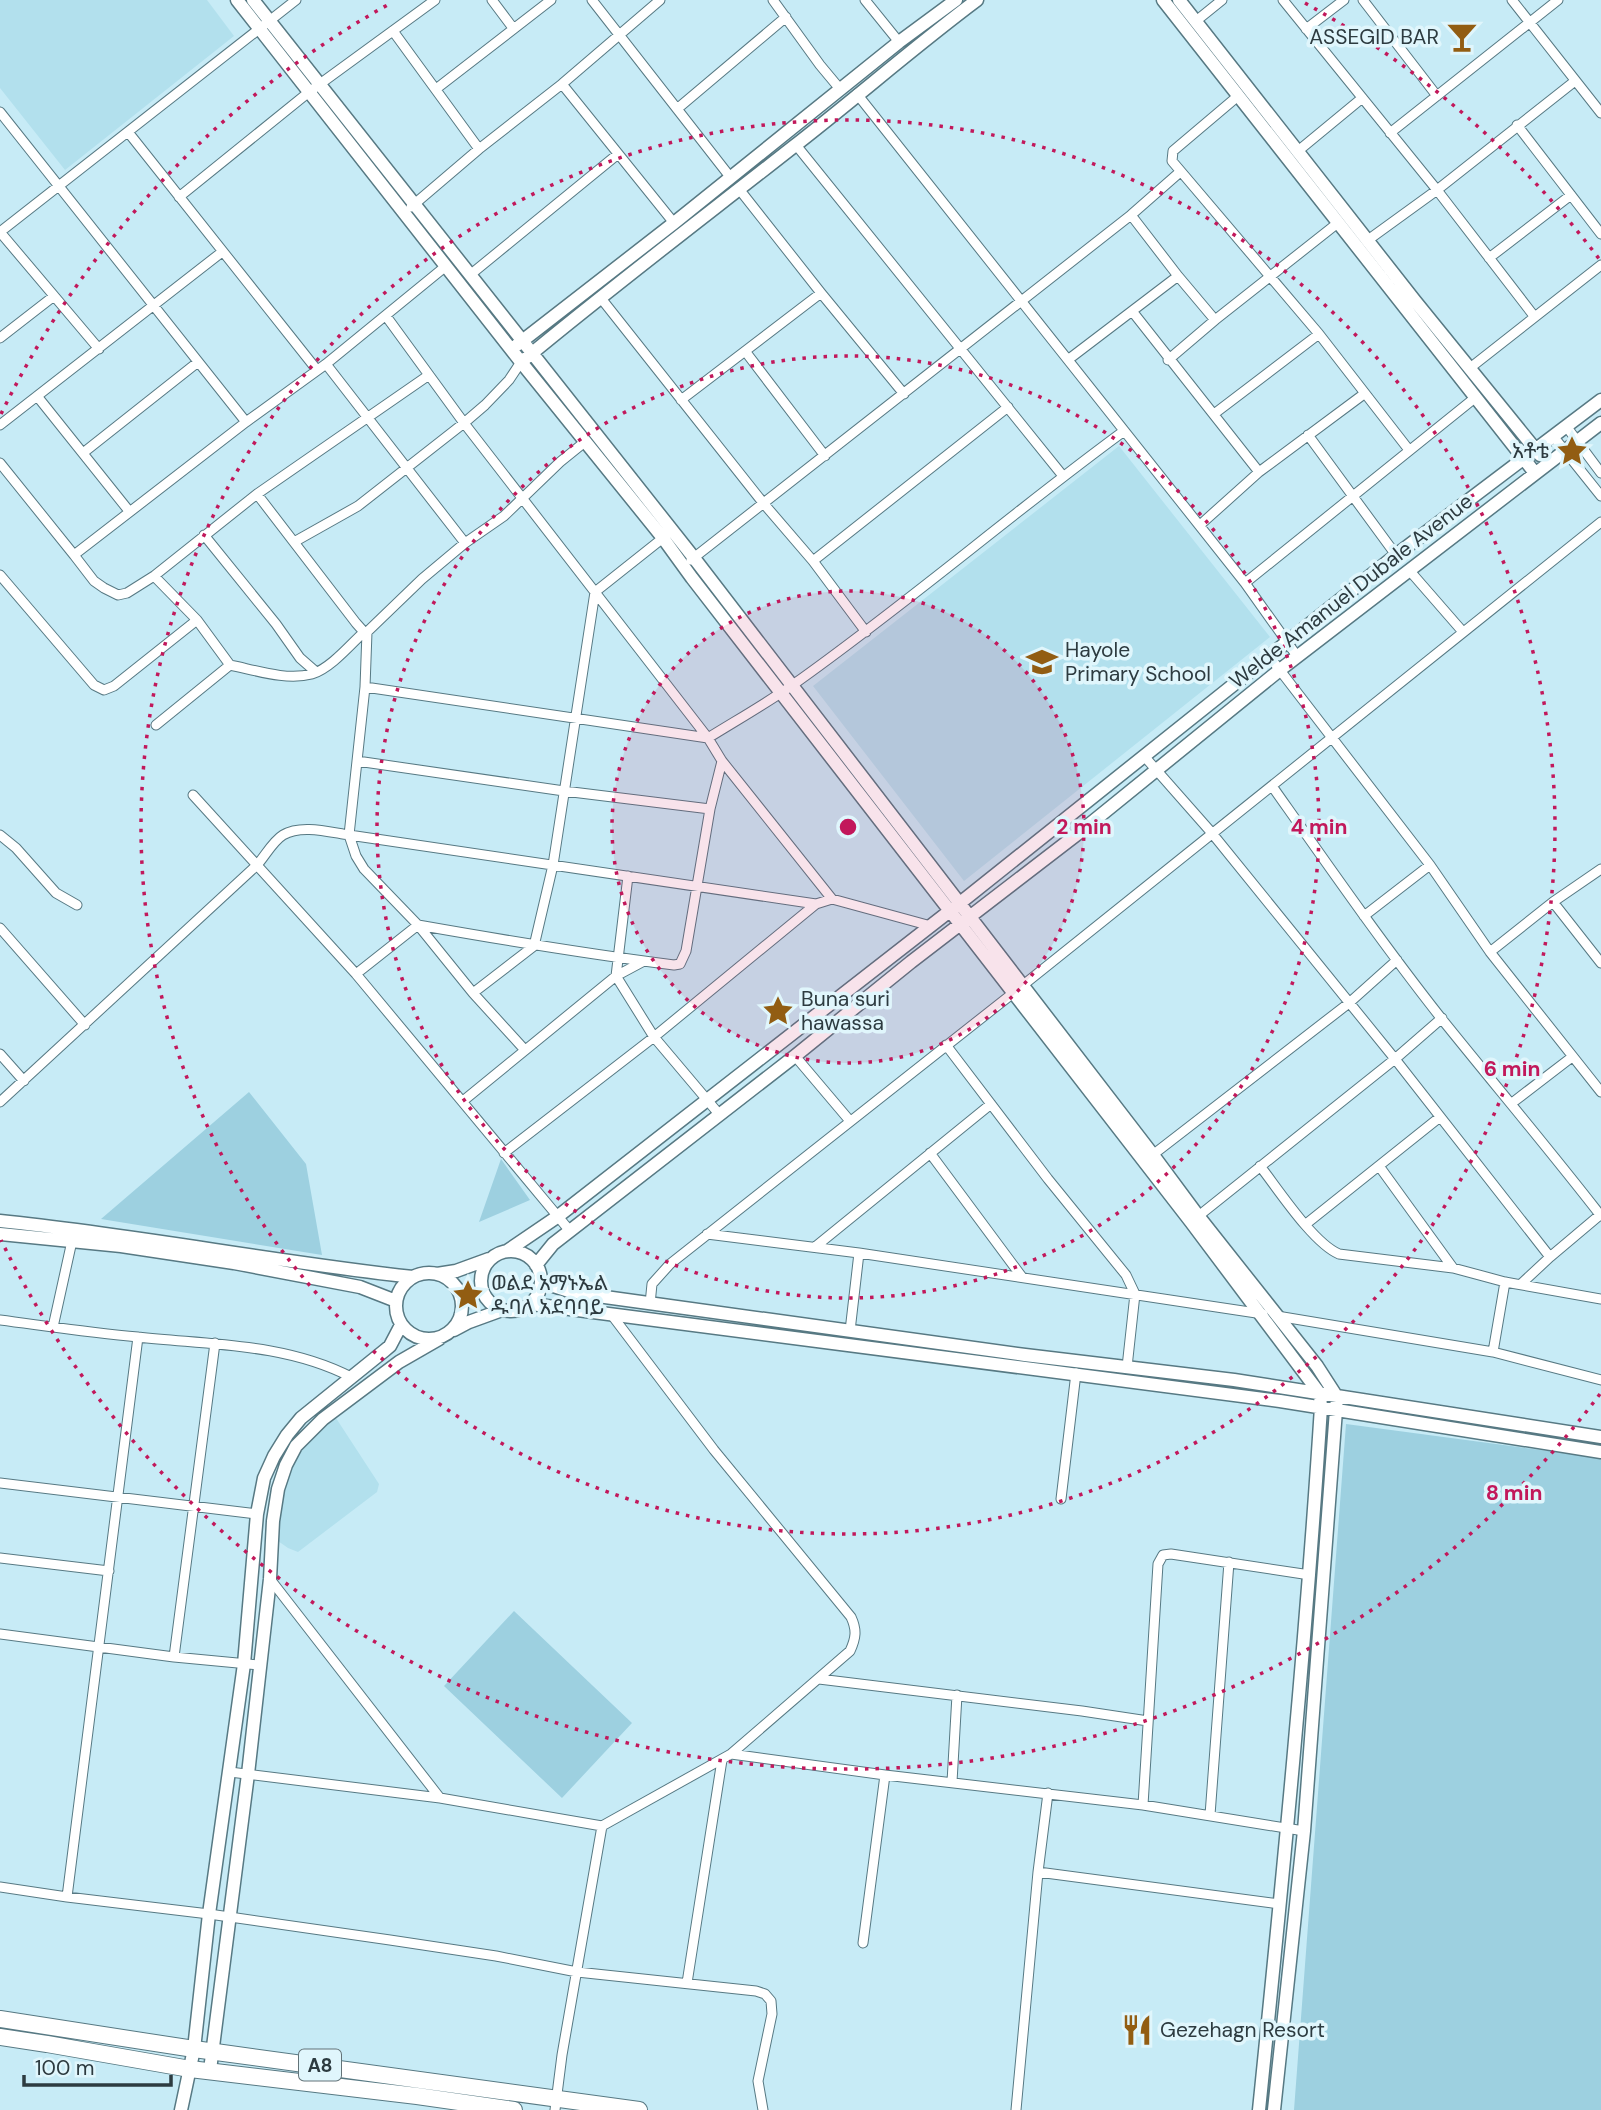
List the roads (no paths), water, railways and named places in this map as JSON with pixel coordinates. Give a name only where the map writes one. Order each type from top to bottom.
[{"type":"highway","name":"A8","points":[[0,2020],[556,2104],[639,2110]]},
{"type":"highway","name":"A8","points":[[0,2037],[190,2069],[514,2110]]},
{"type":"main road","points":[[237,0],[264,24],[409,208],[470,275],[516,345]]},
{"type":"main road","points":[[253,0],[264,24]]},
{"type":"main road","points":[[516,345],[674,223],[899,42],[956,0]]},
{"type":"main road","points":[[526,358],[977,0]]},
{"type":"main road","points":[[1163,0],[1535,473]]},
{"type":"main road","points":[[1179,0],[1415,301],[1547,464]]},
{"type":"main road","points":[[409,208],[446,266],[516,345],[683,566],[787,689]]},
{"type":"main road","points":[[526,358],[694,558],[787,689],[1149,1158],[1320,1401],[1310,1575],[1288,1829],[1259,2110]]},
{"type":"main road","points":[[437,1274],[448,1278],[457,1287],[463,1310],[459,1322],[445,1336],[427,1340],[415,1338],[401,1325],[396,1310],[396,1301],[403,1285],[413,1277],[424,1273],[456,1271],[489,1259],[507,1251],[557,1217],[931,926],[1396,555],[1601,400]]},
{"type":"main road","name":"Welde Amanuel Dubale Avenue","points":[[536,1265],[553,1244],[569,1231],[1080,832],[1280,669],[1601,423]]},
{"type":"main road","points":[[844,993],[854,1007]]},
{"type":"main road","points":[[1195,1220],[1317,1366],[1337,1403],[1304,1831],[1274,2110]]},
{"type":"main road","points":[[0,1221],[82,1229],[362,1272],[413,1277]]},
{"type":"main road","points":[[0,1234],[121,1246],[209,1259],[360,1287],[396,1301]]},
{"type":"main road","points":[[507,1251],[529,1256],[541,1276],[540,1288],[531,1304]]},
{"type":"main road","points":[[489,1259],[482,1270],[484,1295],[491,1304],[514,1312],[531,1304],[1601,1437]]},
{"type":"main road","points":[[541,1282],[569,1291],[650,1304],[1234,1380],[1320,1401]]},
{"type":"main road","points":[[210,2070],[248,1774],[270,1579],[273,1521],[286,1465],[296,1446],[323,1419],[398,1362],[469,1322],[502,1310]]},
{"type":"main road","points":[[181,2110],[194,2049],[209,1914],[244,1664],[257,1514],[264,1478],[286,1435],[301,1418],[390,1346],[401,1325]]},
{"type":"main road","points":[[1337,1403],[1601,1452]]},
{"type":"main road","points":[[260,1500],[276,1501]]},
{"type":"street","points":[[99,349],[0,232],[3,223],[58,186],[296,0]]},
{"type":"street","points":[[179,197],[314,88],[435,0]]},
{"type":"street","points":[[492,0],[513,29]]},
{"type":"street","points":[[436,89],[551,0]]},
{"type":"street","points":[[592,0],[731,177]]},
{"type":"street","points":[[409,208],[562,84],[660,0]]},
{"type":"street","points":[[773,0],[820,65],[841,89]]},
{"type":"street","points":[[865,0],[899,42]]},
{"type":"street","points":[[1196,21],[1222,0]]},
{"type":"street","points":[[1283,0],[1437,190],[1534,316]]},
{"type":"street","points":[[1306,29],[1344,0]]},
{"type":"street","points":[[1363,0],[1437,96]]},
{"type":"street","points":[[1513,0],[1601,113]]},
{"type":"street","points":[[1390,133],[1558,0]]},
{"type":"street","points":[[677,109],[786,17]]},
{"type":"street","points":[[393,31],[479,149]]},
{"type":"street","points":[[1368,240],[1437,190],[1575,81]]},
{"type":"street","points":[[562,84],[674,223]]},
{"type":"street","points":[[857,94],[1200,525],[1297,656]]},
{"type":"street","points":[[1238,96],[1173,151],[1172,161],[1319,334],[1409,450]]},
{"type":"street","points":[[1298,151],[1362,99]]},
{"type":"street","points":[[0,112],[246,422]]},
{"type":"street","points":[[1517,125],[1601,234]]},
{"type":"street","points":[[128,132],[317,370]]},
{"type":"street","points":[[796,145],[1063,476]]},
{"type":"street","points":[[470,275],[618,154]]},
{"type":"street","points":[[683,566],[962,349],[1131,215],[1180,172]]},
{"type":"street","points":[[739,189],[904,394]]},
{"type":"street","points":[[1489,258],[1571,195]]},
{"type":"street","points":[[1131,215],[1215,320]]},
{"type":"street","points":[[1168,359],[1339,222]]},
{"type":"street","points":[[0,425],[222,253]]},
{"type":"street","points":[[1469,368],[1601,265]]},
{"type":"street","points":[[74,555],[326,364],[446,266]]},
{"type":"street","points":[[1069,359],[1178,276]]},
{"type":"street","points":[[681,400],[821,293]]},
{"type":"street","points":[[0,338],[54,296]]},
{"type":"street","points":[[600,297],[764,504],[813,561],[866,632]]},
{"type":"street","points":[[1132,312],[1259,472]]},
{"type":"street","points":[[386,316],[464,423],[708,738],[722,761],[832,900]]},
{"type":"street","points":[[1214,415],[1319,334]]},
{"type":"street","points":[[745,351],[825,456]]},
{"type":"street","points":[[294,542],[358,506],[464,423],[509,380],[526,358]]},
{"type":"street","points":[[83,453],[198,362]]},
{"type":"street","points":[[326,364],[465,543]]},
{"type":"street","points":[[0,463],[94,581],[118,595],[127,593],[154,576],[257,494],[429,375]]},
{"type":"street","points":[[1200,525],[1259,472],[1364,394]]},
{"type":"street","points":[[37,396],[129,511]]},
{"type":"street","points":[[1245,583],[1476,397]]},
{"type":"street","points":[[813,561],[1008,407]]},
{"type":"street","points":[[1566,426],[1601,473]]},
{"type":"street","points":[[365,687],[708,738],[787,689],[866,632],[1124,431]]},
{"type":"street","points":[[1308,435],[1396,555]]},
{"type":"street","points":[[1552,436],[1601,496]]},
{"type":"street","points":[[154,576],[197,620],[230,665],[286,676],[316,672],[337,657],[465,543],[504,516],[560,461],[586,441]]},
{"type":"street","points":[[257,494],[365,632],[365,687],[349,835],[356,856],[364,869],[418,925],[472,993],[524,1049]]},
{"type":"street","points":[[650,1304],[652,1284],[670,1264],[1601,522]]},
{"type":"street","points":[[204,535],[300,658],[316,672]]},
{"type":"street","points":[[472,993],[534,946],[553,864],[595,592],[663,538]]},
{"type":"street","points":[[1409,570],[1463,632]]},
{"type":"street","points":[[0,575],[94,685],[103,690],[114,685],[197,620]]},
{"type":"street","points":[[1269,656],[1430,865],[1490,952],[1601,1092]]},
{"type":"street","points":[[156,725],[230,665]]},
{"type":"street","points":[[1144,756],[1212,832],[1395,1059],[1549,1257]]},
{"type":"street","points":[[358,761],[710,809]]},
{"type":"street","points":[[356,974],[418,925],[534,946],[680,964],[686,951],[710,809],[722,761]]},
{"type":"street","points":[[1272,786],[1397,960],[1601,1215],[1549,1257],[1521,1284]]},
{"type":"street","points":[[192,795],[356,974],[569,1231]]},
{"type":"street","points":[[0,1102],[257,865],[282,836],[295,831],[310,830],[349,835],[816,904],[832,900],[931,926]]},
{"type":"street","points":[[0,835],[16,848],[57,893],[77,905]]},
{"type":"street","points":[[1364,916],[1430,865]]},
{"type":"street","points":[[1490,952],[1553,902],[1601,869]]},
{"type":"street","points":[[628,876],[616,976],[654,1037],[719,1114]]},
{"type":"street","points":[[1553,902],[1601,963]]},
{"type":"street","points":[[504,1153],[654,1037],[816,904]]},
{"type":"street","points":[[0,928],[85,1025]]},
{"type":"street","points":[[1149,1158],[1349,1003],[1397,960]]},
{"type":"street","points":[[463,1101],[616,976],[645,961]]},
{"type":"street","points":[[1195,1220],[1442,1018]]},
{"type":"street","points":[[946,1045],[1048,1179],[1116,1262],[1135,1294],[1127,1367]]},
{"type":"street","points":[[0,1054],[24,1081]]},
{"type":"street","points":[[795,1056],[850,1121]]},
{"type":"street","points":[[1512,1103],[1572,1057]]},
{"type":"street","points":[[816,1247],[991,1104]]},
{"type":"street","points":[[1306,1224],[1440,1117]]},
{"type":"street","points":[[930,1153],[1022,1277]]},
{"type":"street","points":[[1260,1166],[1306,1224],[1339,1254],[1453,1268],[1505,1282],[1601,1298]]},
{"type":"street","points":[[1379,1166],[1453,1268]]},
{"type":"street","points":[[53,1327],[72,1241],[82,1229]]},
{"type":"street","points":[[707,1234],[859,1253],[1260,1313],[1493,1352],[1601,1380]]},
{"type":"street","points":[[850,1331],[859,1253]]},
{"type":"street","points":[[1493,1352],[1505,1282]]},
{"type":"street","points":[[230,1772],[440,1798],[601,1826],[731,1754],[850,1651],[856,1640],[856,1628],[851,1617],[714,1450],[611,1314]]},
{"type":"street","points":[[0,1320],[138,1337],[215,1343],[299,1356],[351,1377]]},
{"type":"street","points":[[67,1897],[138,1337]]},
{"type":"street","points":[[174,1657],[215,1343]]},
{"type":"street","points":[[1061,1499],[1076,1373]]},
{"type":"street","points":[[0,1483],[257,1514]]},
{"type":"street","points":[[1143,1805],[1158,1564],[1163,1555],[1310,1575]]},
{"type":"street","points":[[0,1558],[110,1572]]},
{"type":"street","points":[[1210,1815],[1229,1562]]},
{"type":"street","points":[[270,1579],[440,1798]]},
{"type":"street","points":[[0,1634],[174,1657],[260,1665]]},
{"type":"street","points":[[819,1679],[1149,1721]]},
{"type":"street","points":[[952,1782],[957,1695]]},
{"type":"street","points":[[731,1754],[1143,1805],[1304,1831]]},
{"type":"street","points":[[687,1983],[722,1760]]},
{"type":"street","points":[[863,1943],[885,1775]]},
{"type":"street","points":[[1016,2110],[1048,1793]]},
{"type":"street","points":[[556,2104],[601,1826]]},
{"type":"street","points":[[1038,1872],[1280,1905]]},
{"type":"street","points":[[0,1887],[496,1956],[577,1972],[756,1991],[765,1994],[771,2001],[772,2014],[758,2081],[763,2110]]},
{"type":"place","name":"ASSEGID BAR","points":[[1462,37]]},
{"type":"place","name":"አቶቴ","points":[[1572,451]]},
{"type":"place","name":"Hayole Primary School","points":[[1042,662]]},
{"type":"place","name":"Buna suri hawassa","points":[[778,1011]]},
{"type":"place","name":"ወልደ አማኑኤል ዱባለ አደባባይ","points":[[468,1295]]},
{"type":"place","name":"Gezehagn Resort","points":[[1137,2030]]}]
